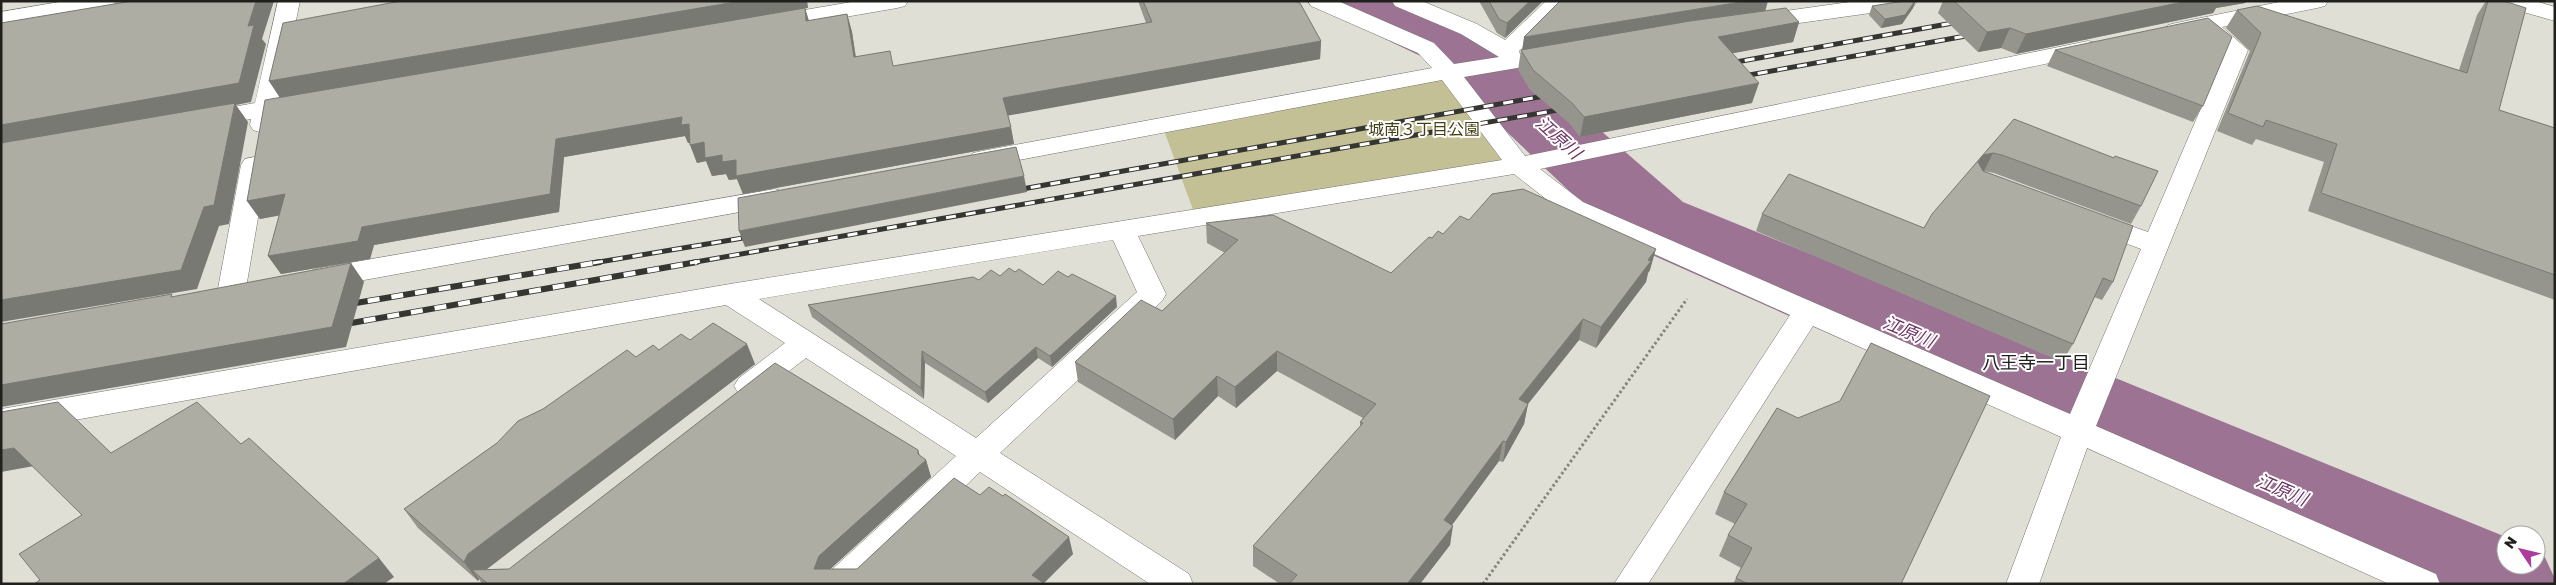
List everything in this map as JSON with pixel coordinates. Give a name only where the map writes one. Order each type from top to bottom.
[{"type":"street","points":[[1,19],[105,1]]},
{"type":"street","points":[[260,288],[221,295],[289,1]]},
{"type":"street","points":[[751,26],[897,1]]},
{"type":"street","points":[[1318,1],[1426,48],[1448,72],[1519,165],[1574,208],[2424,584]]},
{"type":"street","points":[[1403,1],[1469,29],[1510,56]]},
{"type":"street","points":[[1510,56],[1558,1]]},
{"type":"street","points":[[1733,26],[1906,1]]},
{"type":"street","points":[[2149,36],[2317,1]]},
{"type":"street","points":[[2510,1],[2555,14]]},
{"type":"street","points":[[2022,584],[2078,432],[2237,50],[2205,25]]},
{"type":"street","points":[[1,421],[730,294],[1519,165],[2112,43]]},
{"type":"street","points":[[961,164],[1448,72],[1510,56],[1580,51]]},
{"type":"street","points":[[186,122],[323,99]]},
{"type":"street","points":[[299,282],[797,194]]},
{"type":"street","points":[[2074,215],[2156,245]]},
{"type":"street","points":[[839,584],[1152,294],[1121,229]]},
{"type":"street","points":[[730,294],[1177,584]]},
{"type":"street","points":[[1630,584],[1808,311]]},
{"type":"street","points":[[727,403],[805,343]]},
{"type":"path","points":[[1483,584],[1709,268]]},
{"type":"green space","name":"城南３丁目公園","points":[[1448,72],[1519,165],[1196,218],[1162,125]]},
{"type":"building","points":[[132,1],[256,1],[248,26],[254,25],[239,83],[1,125],[1,23]]},
{"type":"building","points":[[401,1],[741,1],[269,81],[283,23]]},
{"type":"building","points":[[1143,1],[1297,1],[1300,3],[1321,41],[1003,98],[1011,127],[736,176],[736,160],[722,162],[722,155],[705,158],[704,142],[690,145],[689,124],[681,125],[682,117],[556,139],[550,194],[362,227],[358,241],[268,256],[285,194],[247,201],[265,100],[805,8],[806,21],[847,14],[854,57],[890,51],[893,66],[1152,22]]},
{"type":"building","points":[[1489,1],[1530,1],[1507,23],[1499,19]]},
{"type":"building","points":[[1560,1],[1747,1],[1524,37]]},
{"type":"building","points":[[1915,1],[1905,15],[1885,19],[1872,6]]},
{"type":"building","points":[[1954,1],[2188,1],[2026,34],[2010,28],[1987,32]]},
{"type":"building","points":[[2488,1],[2504,1],[2526,8],[2499,110],[2555,128],[2555,275],[2321,193],[2337,144],[2266,120],[2263,127],[2228,113],[2261,33],[2237,10],[2257,6],[2467,73]]},
{"type":"building","points":[[1786,8],[1799,22],[1718,37],[1759,83],[1584,117],[1572,103],[1533,70],[1521,50],[1690,21]]},
{"type":"building","points":[[2208,18],[2232,37],[2203,106],[2055,50]]},
{"type":"building","points":[[235,103],[214,205],[204,207],[181,270],[1,300],[1,143]]},
{"type":"building","points":[[2014,119],[2114,158],[2115,156],[2158,171],[2141,206],[2002,155],[1993,153],[1983,155],[1978,162],[1983,171],[2133,226],[2113,282],[2103,278],[2073,344],[1762,214],[1789,174],[1924,228],[1932,214]]},
{"type":"building","points":[[1016,147],[1024,176],[739,231],[738,198]]},
{"type":"building","points":[[1523,189],[1656,249],[1648,260],[1651,261],[1601,327],[1583,319],[1519,399],[1528,404],[1506,442],[1503,441],[1444,520],[1453,526],[1407,584],[1289,584],[1297,575],[1253,546],[1363,423],[1360,422],[1376,404],[1277,351],[1235,387],[1217,376],[1173,419],[1075,362],[1141,300],[1162,311],[1238,240],[1206,223],[1273,215],[1391,273],[1429,237],[1432,238],[1438,231],[1443,234],[1460,216],[1469,220],[1492,194]]},
{"type":"building","points":[[351,263],[332,327],[1,385],[1,324],[172,294],[171,297]]},
{"type":"building","points":[[1009,268],[1015,272],[1019,269],[1043,285],[1058,271],[1068,277],[1072,274],[1116,296],[1050,356],[1036,347],[985,392],[922,351],[921,388],[808,305],[973,277],[979,280],[991,270],[1000,276]]},
{"type":"building","points":[[713,323],[747,344],[468,554],[464,562],[404,509],[497,443],[518,421],[543,409],[627,350],[636,357],[653,345],[659,350],[681,334],[690,340]]},
{"type":"building","points":[[1871,343],[1990,396],[1901,584],[1748,584],[1736,578],[1752,548],[1728,535],[1747,504],[1724,492],[1777,408],[1798,418],[1840,401]]},
{"type":"building","points":[[775,363],[918,450],[918,454],[926,460],[819,556],[814,569],[857,569],[954,478],[980,495],[989,487],[1003,496],[1005,494],[1069,537],[1032,575],[1045,584],[488,584],[472,570],[509,569]]},
{"type":"building","points":[[58,402],[111,453],[197,402],[241,444],[249,438],[379,558],[343,584],[34,584],[40,580],[19,554],[82,515],[14,448],[1,450],[1,412]]},
{"type":"waterway","name":"江原川","points":[[1362,1],[1459,46],[1653,222],[2504,584]]},
{"type":"railway","points":[[1725,64],[1964,21]]},
{"type":"railway","points":[[1738,77],[1977,34]]},
{"type":"railway","points":[[1011,191],[1550,95]]},
{"type":"railway","points":[[690,263],[1569,108]]},
{"type":"railway","points":[[593,263],[755,236]]},
{"type":"railway","points":[[344,305],[600,262]]},
{"type":"railway","points":[[340,325],[697,262]]},
{"type":"district","name":"八王寺一丁目","points":[[2036,362]]}]
